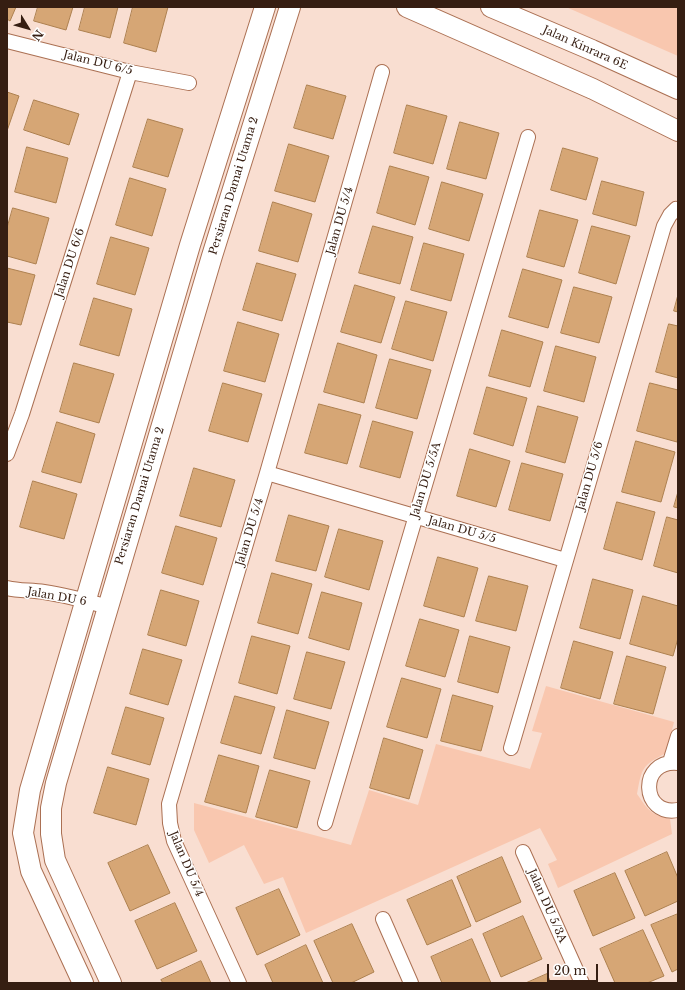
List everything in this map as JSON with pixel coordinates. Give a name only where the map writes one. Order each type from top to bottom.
[{"type":"street","name":"Persiaran Damai Utama 2","points":[[111,983],[55,860],[51,834],[51,808],[56,783],[212,256],[290,7]]},
{"type":"street","points":[[281,35],[303,7]]},
{"type":"street","points":[[407,7],[593,89],[678,131]]},
{"type":"street","name":"Jalan Kinrara 6E","points":[[491,7],[592,50],[678,90]]},
{"type":"street","name":"Persiaran Damai Utama 2","points":[[83,983],[31,870],[23,833],[30,790],[190,245],[236,97],[260,13]]},
{"type":"street","name":"Jalan DU 6/5","points":[[7,41],[130,72],[189,83]]},
{"type":"street","name":"Jalan DU 6/6","points":[[7,454],[22,414],[130,72]]},
{"type":"street","name":"Jalan DU 5/4","points":[[240,983],[174,841],[170,823],[169,804],[267,473],[382,72]]},
{"type":"street","name":"Jalan DU 5/5A","points":[[325,823],[528,137]]},
{"type":"street","name":"Jalan DU 5/6","points":[[511,748],[664,226],[670,215],[676,209],[678,210]]},
{"type":"street","name":"Jalan DU 5/5","points":[[267,473],[566,560]]},
{"type":"street","name":"Jalan DU 6","points":[[7,588],[19,591],[43,592],[108,607]]},
{"type":"street","points":[[677,814],[658,806],[652,800],[648,784],[656,769],[662,765],[674,762],[678,736]]},
{"type":"street","name":"Jalan DU 5/3A","points":[[523,852],[582,983]]},
{"type":"street","points":[[383,919],[411,983]]},
{"type":"shaded area","points":[[566,7],[678,7],[678,56]]},
{"type":"shaded area","points":[[546,686],[674,722],[666,753],[652,761],[644,768],[640,778],[637,794],[650,811],[670,819],[672,834],[558,888],[548,864],[557,860],[540,828],[306,933],[283,877],[264,884],[244,845],[209,863],[194,830],[194,803],[351,845],[369,790],[418,805],[436,744],[530,769],[542,733],[532,731]]},
{"type":"building","points":[[7,7],[16,7],[10,21],[7,19]]},
{"type":"building","points":[[38,7],[73,7],[66,30],[34,21]]},
{"type":"building","points":[[85,7],[118,7],[110,38],[79,30]]},
{"type":"building","points":[[133,7],[168,7],[156,52],[124,43]]},
{"type":"building","points":[[307,85],[346,96],[333,139],[294,128]]},
{"type":"building","points":[[7,92],[19,96],[7,131]]},
{"type":"building","points":[[34,100],[79,114],[69,145],[24,130]]},
{"type":"building","points":[[407,105],[447,116],[433,164],[394,153]]},
{"type":"building","points":[[148,119],[183,129],[168,177],[133,167]]},
{"type":"building","points":[[460,122],[499,133],[486,179],[447,169]]},
{"type":"building","points":[[289,144],[329,156],[315,202],[275,191]]},
{"type":"building","points":[[27,147],[68,158],[56,203],[15,192]]},
{"type":"building","points":[[563,148],[598,158],[586,200],[551,190]]},
{"type":"building","points":[[390,166],[429,177],[415,225],[377,213]]},
{"type":"building","points":[[130,178],[166,189],[152,236],[116,225]]},
{"type":"building","points":[[602,181],[644,192],[636,226],[593,214]]},
{"type":"building","points":[[442,182],[483,194],[469,241],[429,229]]},
{"type":"building","points":[[273,202],[312,214],[298,262],[259,251]]},
{"type":"building","points":[[13,208],[49,218],[36,264],[7,256],[7,228]]},
{"type":"building","points":[[540,210],[578,220],[564,267],[527,257]]},
{"type":"building","points":[[373,226],[413,237],[400,284],[359,273]]},
{"type":"building","points":[[592,226],[630,236],[616,284],[579,273]]},
{"type":"building","points":[[111,237],[149,248],[135,295],[97,284]]},
{"type":"building","points":[[424,243],[464,254],[451,301],[411,290]]},
{"type":"building","points":[[257,263],[296,274],[282,321],[243,310]]},
{"type":"building","points":[[7,268],[35,275],[21,325],[7,322]]},
{"type":"building","points":[[523,269],[562,280],[548,328],[509,317]]},
{"type":"building","points":[[355,285],[395,297],[381,343],[341,332]]},
{"type":"building","points":[[574,287],[612,297],[599,343],[561,333]]},
{"type":"building","points":[[678,295],[678,312],[674,311]]},
{"type":"building","points":[[94,298],[132,309],[119,356],[80,345]]},
{"type":"building","points":[[406,301],[447,312],[433,361],[392,349]]},
{"type":"building","points":[[238,322],[279,334],[265,382],[224,371]]},
{"type":"building","points":[[669,324],[678,326],[678,378],[656,372]]},
{"type":"building","points":[[502,330],[543,342],[530,387],[489,376]]},
{"type":"building","points":[[338,343],[377,355],[364,403],[324,392]]},
{"type":"building","points":[[556,346],[596,357],[584,402],[544,391]]},
{"type":"building","points":[[390,359],[431,370],[417,419],[376,408]]},
{"type":"building","points":[[74,363],[114,374],[99,423],[60,412]]},
{"type":"building","points":[[223,383],[262,394],[248,442],[209,431]]},
{"type":"building","points":[[650,383],[678,390],[677,442],[637,431]]},
{"type":"building","points":[[487,387],[527,398],[513,446],[474,434]]},
{"type":"building","points":[[319,404],[361,415],[347,464],[305,453]]},
{"type":"building","points":[[538,406],[578,417],[565,463],[526,452]]},
{"type":"building","points":[[373,421],[413,432],[400,478],[360,467]]},
{"type":"building","points":[[57,422],[95,434],[81,483],[42,472]]},
{"type":"building","points":[[636,441],[675,452],[661,502],[622,492]]},
{"type":"building","points":[[470,449],[510,461],[496,507],[457,496]]},
{"type":"building","points":[[522,463],[563,474],[550,521],[509,510]]},
{"type":"building","points":[[194,468],[235,480],[221,527],[180,516]]},
{"type":"building","points":[[33,481],[77,494],[64,539],[20,527]]},
{"type":"building","points":[[678,492],[678,508],[674,507]]},
{"type":"building","points":[[617,502],[655,512],[642,560],[604,549]]},
{"type":"building","points":[[289,515],[329,526],[316,571],[276,561]]},
{"type":"building","points":[[667,517],[678,520],[678,573],[654,566]]},
{"type":"building","points":[[176,526],[217,538],[203,585],[162,573]]},
{"type":"building","points":[[339,529],[383,541],[369,590],[325,577]]},
{"type":"building","points":[[438,557],[478,568],[464,617],[424,606]]},
{"type":"building","points":[[272,573],[312,584],[298,634],[258,623]]},
{"type":"building","points":[[489,576],[528,586],[516,631],[476,621]]},
{"type":"building","points":[[593,579],[633,590],[620,639],[580,628]]},
{"type":"building","points":[[161,590],[199,601],[186,646],[148,635]]},
{"type":"building","points":[[322,592],[362,603],[349,650],[309,638]]},
{"type":"building","points":[[643,596],[678,606],[678,638],[673,656],[630,644]]},
{"type":"building","points":[[420,619],[459,630],[445,677],[406,666]]},
{"type":"building","points":[[252,636],[290,646],[277,694],[239,683]]},
{"type":"building","points":[[470,636],[510,647],[498,693],[458,682]]},
{"type":"building","points":[[574,641],[613,652],[600,699],[561,688]]},
{"type":"building","points":[[143,649],[182,660],[168,705],[130,694]]},
{"type":"building","points":[[307,652],[345,662],[331,709],[294,699]]},
{"type":"building","points":[[627,656],[666,667],[653,714],[614,704]]},
{"type":"building","points":[[402,678],[441,689],[427,738],[387,727]]},
{"type":"building","points":[[453,695],[493,706],[481,751],[441,741]]},
{"type":"building","points":[[235,696],[275,707],[261,754],[221,743]]},
{"type":"building","points":[[126,707],[164,718],[150,765],[112,754]]},
{"type":"building","points":[[287,710],[329,722],[315,769],[274,758]]},
{"type":"building","points":[[384,738],[423,750],[409,799],[370,788]]},
{"type":"building","points":[[219,755],[259,766],[246,813],[205,802]]},
{"type":"building","points":[[108,767],[149,779],[136,825],[94,813]]},
{"type":"building","points":[[270,770],[310,781],[297,828],[256,817]]},
{"type":"building","points":[[148,845],[170,893],[130,911],[108,863]]},
{"type":"building","points":[[667,852],[678,878],[678,901],[645,916],[625,871]]},
{"type":"building","points":[[502,857],[521,902],[476,922],[457,877]]},
{"type":"building","points":[[615,873],[635,918],[593,936],[574,891]]},
{"type":"building","points":[[452,880],[471,926],[427,945],[407,900]]},
{"type":"building","points":[[279,889],[300,935],[257,955],[236,908]]},
{"type":"building","points":[[175,903],[197,951],[157,969],[135,921]]},
{"type":"building","points":[[678,914],[678,969],[672,972],[651,925]]},
{"type":"building","points":[[523,916],[542,959],[501,977],[483,934]]},
{"type":"building","points":[[352,924],[374,972],[351,983],[333,983],[314,941]]},
{"type":"building","points":[[643,930],[664,976],[647,983],[615,983],[600,949]]},
{"type":"building","points":[[472,939],[491,983],[442,983],[431,957]]},
{"type":"building","points":[[306,945],[323,983],[273,983],[265,965]]},
{"type":"building","points":[[201,961],[211,983],[163,983],[161,980]]},
{"type":"building","points":[[547,974],[551,983],[526,983]]}]
